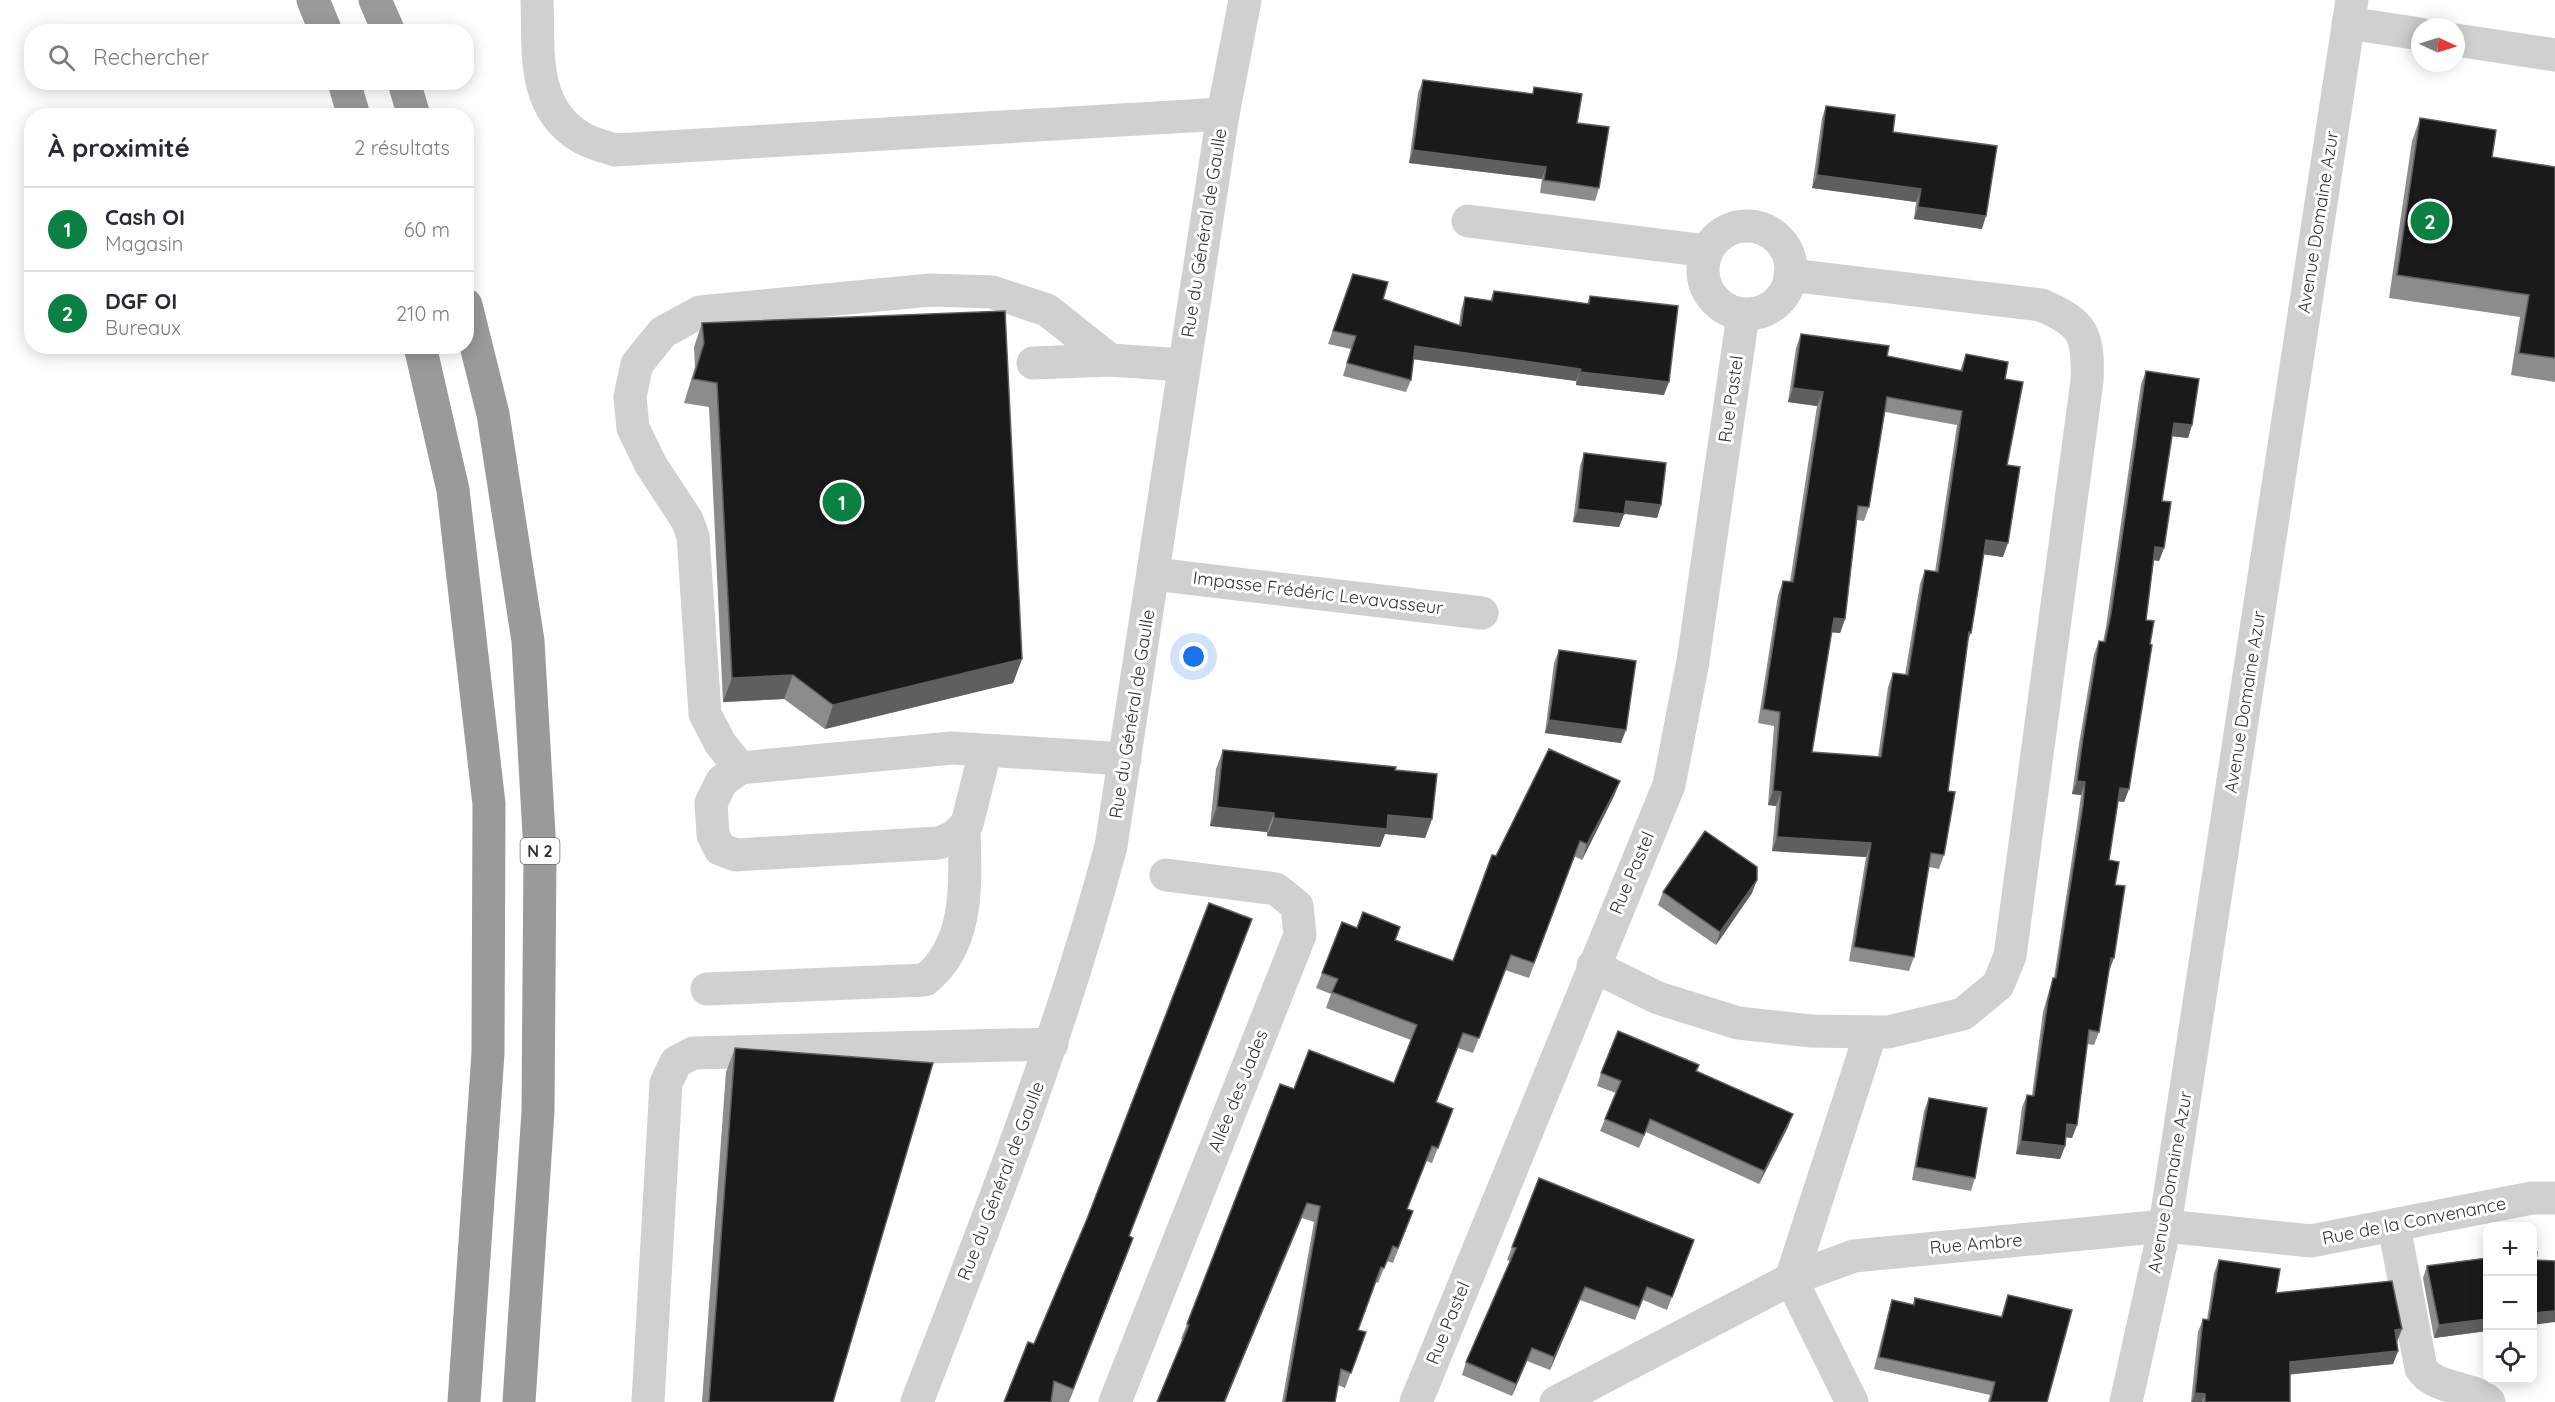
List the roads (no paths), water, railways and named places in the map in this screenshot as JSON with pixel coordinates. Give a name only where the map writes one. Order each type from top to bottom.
[{"type":"highway","points":[[313,0],[323,24]]},
{"type":"highway","points":[[375,0],[386,24]]},
{"type":"highway","points":[[346,90],[352,108]]},
{"type":"highway","points":[[406,90],[412,108]]},
{"type":"highway","name":"N 2","points":[[474,336],[494,414],[528,641],[540,852],[538,1111],[519,1402]]},
{"type":"highway","points":[[422,354],[453,490],[489,804],[488,1053],[464,1402]]},
{"type":"street","points":[[537,0],[539,64],[542,88],[550,108],[563,124],[581,138],[615,150],[1222,114]]},
{"type":"street","name":"Rue du Général de Gaulle","points":[[917,1402],[1024,1125],[1085,942],[1111,846],[1222,114],[1245,0]]},
{"type":"street","points":[[2350,11],[2411,31]]},
{"type":"street","name":"Avenue Domaine Azur","points":[[2126,1402],[2165,1226],[2350,11]]},
{"type":"street","points":[[2465,41],[2555,55]]},
{"type":"street","points":[[1468,221],[1707,251]]},
{"type":"street","points":[[1752,226],[1765,230],[1777,238],[1790,261],[1790,275],[1787,288],[1774,304],[1756,314],[1743,315],[1723,307],[1708,292],[1703,279],[1703,265],[1707,251],[1726,231],[1752,226]]},
{"type":"street","points":[[1593,966],[1658,998],[1738,1023],[1812,1031],[1888,1032],[1964,1014],[1998,985],[2010,956],[2086,393],[2088,353],[2079,326],[2061,313],[2041,305],[1790,275]]},
{"type":"street","points":[[740,768],[720,742],[705,714],[693,536],[687,520],[651,465],[633,428],[630,397],[637,364],[663,332],[700,312],[930,290],[992,292],[1047,310],[1110,360]]},
{"type":"street","name":"Rue Pastel","points":[[1416,1402],[1669,785],[1693,661],[1743,315]]},
{"type":"street","points":[[1033,363],[1110,360],[1183,365]]},
{"type":"street","name":"Impasse Frédéric Levavasseur","points":[[1154,574],[1482,613]]},
{"type":"street","points":[[984,752],[967,824],[955,836],[939,843],[736,855],[720,849],[712,835],[711,803],[722,781],[740,768],[952,748],[984,752],[1125,759]]},
{"type":"street","points":[[706,988],[925,980],[940,968],[955,942],[965,900],[964,827]]},
{"type":"street","name":"Allée des Jades","points":[[1115,1402],[1300,935],[1297,906],[1276,889],[1166,875]]},
{"type":"street","points":[[1852,1402],[1791,1279],[1871,1032]]},
{"type":"street","points":[[648,1402],[666,1083],[676,1062],[693,1053],[1052,1044]]},
{"type":"street","name":"Rue de la Convenance","points":[[2165,1226],[2312,1241],[2394,1227],[2532,1198],[2555,1198]]},
{"type":"street","name":"Rue Ambre","points":[[1556,1402],[1791,1279],[1854,1256],[2165,1226]]},
{"type":"street","points":[[2394,1227],[2424,1374],[2435,1381],[2478,1394],[2489,1402]]},
{"type":"place","name":"DGF OI","points":[[2430,221]]},
{"type":"place","name":"Cash OI","points":[[842,502]]}]
